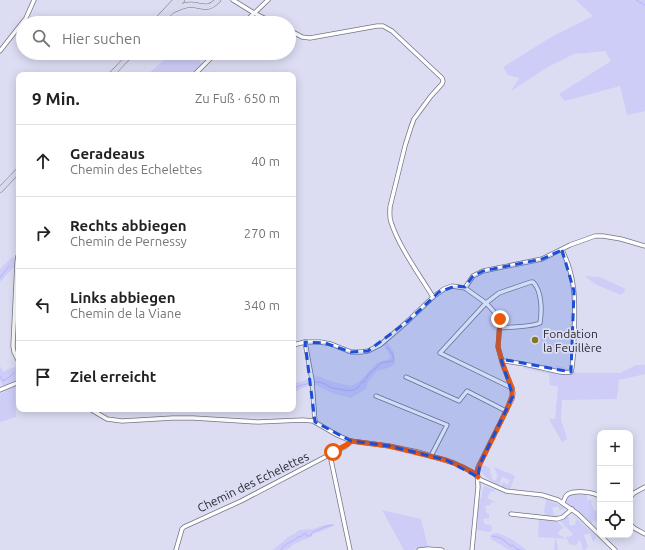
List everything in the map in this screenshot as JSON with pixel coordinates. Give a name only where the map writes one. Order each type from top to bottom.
[{"type":"main road","points":[[161,16],[176,0]]},
{"type":"main road","points":[[166,16],[182,0]]},
{"type":"main road","points":[[195,0],[198,5]]},
{"type":"main road","points":[[171,11],[188,5],[207,7],[213,5],[218,0]]},
{"type":"main road","points":[[114,72],[125,60]]},
{"type":"main road","points":[[0,190],[16,173]]},
{"type":"street","points":[[233,0],[260,16]]},
{"type":"street","points":[[251,16],[268,0]]},
{"type":"street","points":[[27,16],[33,1]]},
{"type":"street","points":[[296,34],[302,37],[310,38],[383,26],[392,31],[442,78],[442,84],[414,119],[405,146],[390,207],[391,222],[407,256],[433,297]]},
{"type":"street","points":[[0,51],[16,31]]},
{"type":"street","points":[[197,72],[209,60]]},
{"type":"street","points":[[465,288],[469,280],[483,270],[542,259],[590,237],[599,236],[621,239],[645,246]]},
{"type":"street","points":[[502,361],[571,372],[575,302],[570,269],[562,250]]},
{"type":"street","points":[[500,328],[527,326],[540,323],[541,297],[536,284],[531,282],[502,291],[495,296],[486,303],[440,353],[512,388]]},
{"type":"street","points":[[16,283],[13,346],[16,356]]},
{"type":"street","points":[[296,344],[312,341],[325,343],[351,352],[368,352],[397,331],[433,297],[444,289],[455,286],[465,288],[486,303],[498,316],[500,319],[498,347],[512,388],[512,396],[477,472],[478,487],[472,550]]},
{"type":"street","points":[[305,342],[312,380],[315,422]]},
{"type":"street","points":[[406,377],[459,401],[467,391],[506,411]]},
{"type":"street","points":[[0,390],[16,383]]},
{"type":"street","points":[[376,396],[447,425],[431,456]]},
{"type":"street","points":[[96,412],[107,418],[122,421],[193,418],[258,422],[303,420],[315,422],[336,436],[351,441],[389,446],[431,456],[458,465],[495,487],[506,491],[542,495],[554,498],[572,509],[615,550]]},
{"type":"street","name":"Chemin des Echelettes","points":[[176,550],[182,528],[241,501],[330,455],[351,441]]},
{"type":"street","points":[[330,455],[350,550]]},
{"type":"street","points":[[633,494],[645,487]]},
{"type":"street","points":[[562,503],[565,497],[570,494],[589,492],[597,495]]},
{"type":"street","points":[[511,514],[557,519],[563,517],[572,509]]},
{"type":"street","points":[[633,527],[645,534]]},
{"type":"street","points":[[419,550],[442,550]]},
{"type":"highlighted area","points":[[562,250],[574,291],[571,372],[501,359],[513,396],[480,464],[478,477],[446,460],[389,446],[351,441],[315,422],[305,342],[325,343],[351,352],[368,351],[408,321],[439,292],[455,286],[465,287],[473,276],[483,271],[542,259]]},
{"type":"shaded area","points":[[576,0],[645,0],[645,111],[627,115],[620,86],[565,101],[559,94],[611,61],[605,51],[574,54],[546,68],[511,91],[519,78],[508,75],[503,67],[553,36],[593,16]]},
{"type":"shaded area","points":[[164,60],[198,60],[203,65],[195,72],[150,72]]},
{"type":"shaded area","points":[[14,257],[14,267],[0,282],[0,269]]},
{"type":"shaded area","points":[[585,276],[599,277],[626,289],[621,295],[595,284]]},
{"type":"shaded area","points":[[387,341],[394,352],[395,364],[377,371],[368,382],[366,389],[351,398],[332,393],[316,385],[305,387],[296,392],[296,383],[317,376],[333,382],[351,386],[359,382],[377,363],[389,359],[390,355],[383,345]]},
{"type":"shaded area","points":[[525,363],[556,370],[556,365],[578,373],[620,373],[636,365],[645,365],[645,374],[619,380],[617,399],[562,400],[561,419],[567,439],[562,442],[549,419],[555,419],[558,387],[550,385],[549,374],[524,368]]},
{"type":"shaded area","points":[[0,366],[3,372],[16,367],[16,380],[3,386],[0,381]]},
{"type":"shaded area","points":[[16,386],[16,417],[0,422],[0,394]]},
{"type":"shaded area","points":[[483,465],[490,468],[491,478],[495,481],[497,475],[494,467],[515,476],[510,489],[501,487],[502,482],[508,485],[510,480],[502,477],[499,486],[485,476],[481,471],[481,466]]},
{"type":"shaded area","points":[[484,486],[495,490],[494,492],[491,491],[487,498],[496,503],[491,502],[490,505],[485,506],[487,514],[489,514],[489,518],[483,519],[485,525],[490,524],[492,526],[491,532],[477,530],[479,499],[481,499]]},
{"type":"shaded area","points":[[586,494],[588,500],[594,500],[591,501],[594,511],[597,510],[597,522],[594,520],[591,524],[567,503],[566,499],[568,495]]},
{"type":"shaded area","points":[[546,499],[564,507],[565,509],[560,510],[558,506],[552,508],[554,515],[560,516],[561,514],[562,516],[555,517],[545,516],[544,509]]},
{"type":"shaded area","points":[[382,510],[421,519],[428,547],[404,550]]},
{"type":"shaded area","points":[[571,513],[596,536],[593,542],[590,533],[584,535],[588,547],[585,550],[583,550],[580,541],[578,541],[578,544],[573,546],[573,544],[570,545],[566,539],[568,535],[568,537],[573,534],[559,520],[568,515],[570,526],[576,524],[575,521],[577,520]]},
{"type":"shaded area","points":[[539,518],[556,520],[564,528],[560,530],[558,534],[566,539],[556,538],[558,550],[554,550],[555,538],[538,537]]},
{"type":"shaded area","points":[[332,524],[335,525],[314,533],[308,538],[285,550],[273,550],[287,538],[300,530],[313,529]]},
{"type":"shaded area","points":[[498,533],[513,540],[527,550],[509,550],[491,539],[492,534]]},
{"type":"waterway","points":[[636,0],[645,5]]},
{"type":"waterway","points":[[0,278],[9,266]]},
{"type":"waterway","points":[[314,382],[319,382],[335,389],[349,391],[355,390],[381,363],[393,361],[393,355],[387,347]]},
{"type":"waterway","points":[[0,376],[3,381],[14,372]]},
{"type":"waterway","points":[[296,388],[310,383]]},
{"type":"waterway","points":[[281,550],[286,544],[302,536],[303,534],[311,536],[312,533],[332,525]]},
{"type":"waterway","points":[[491,536],[500,538],[511,546],[513,545],[516,549],[521,550]]},
{"type":"place","name":"Fondation la Feuillère","points":[[535,340]]},
{"type":"route","points":[[333,452],[351,441],[389,446],[446,460],[463,467],[478,477],[478,467],[511,401],[513,393],[498,347],[500,319]]}]
